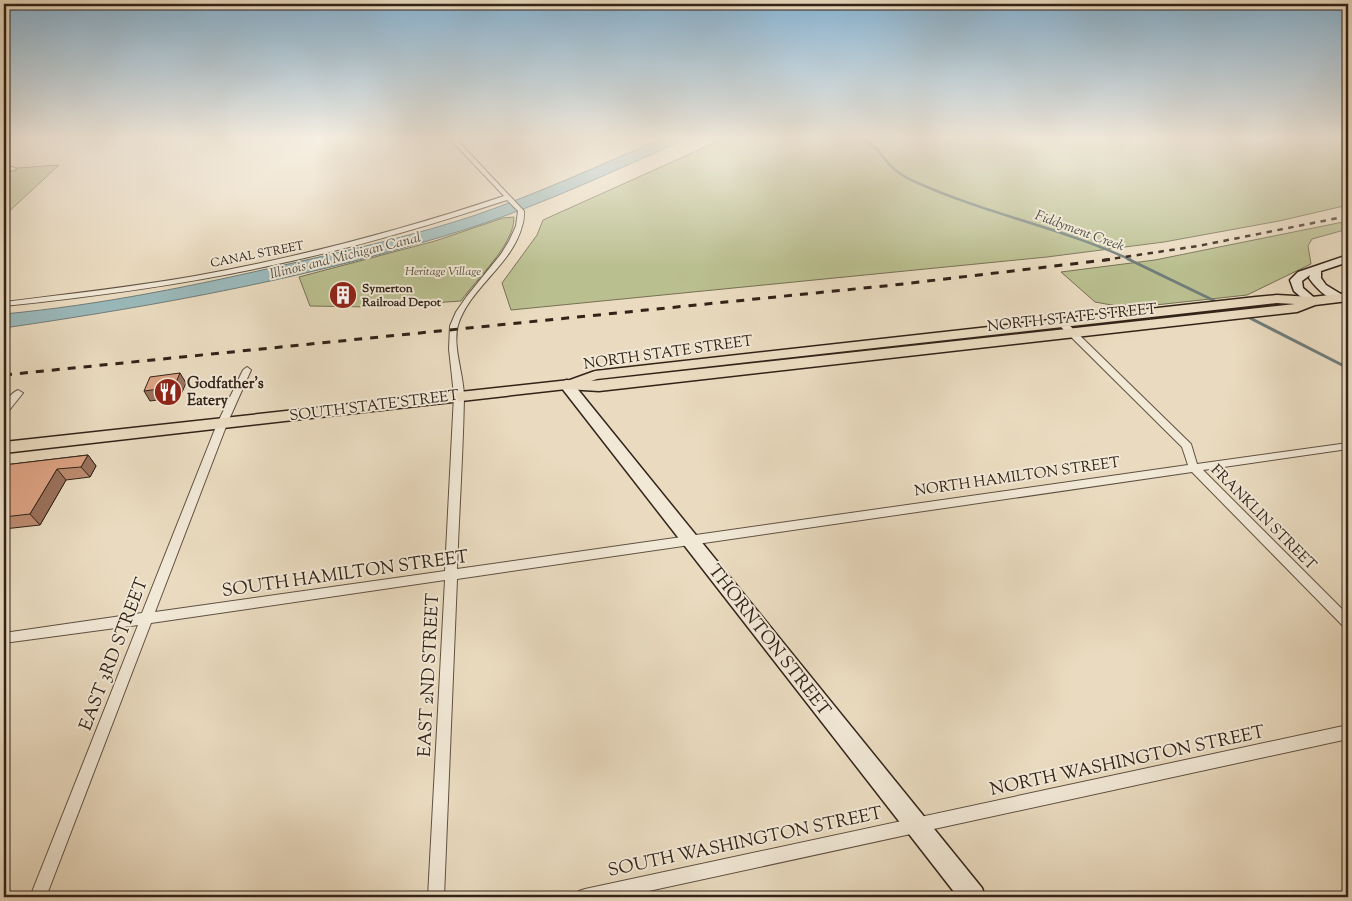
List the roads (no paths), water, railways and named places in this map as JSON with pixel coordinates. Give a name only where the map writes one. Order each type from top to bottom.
[{"type":"main road","name":"NORTH STATE STREET","points":[[566,384],[595,375],[1256,300],[1312,301],[1344,298]]},
{"type":"main road","name":"NORTH STATE STREET","points":[[566,384],[599,386],[1074,334],[1277,311],[1297,308],[1312,301]]},
{"type":"main road","name":"SOUTH STATE STREET","points":[[4,448],[566,384]]},
{"type":"street","points":[[493,181],[508,197]]},
{"type":"street","name":"EAST 2ND STREET","points":[[436,897],[459,395],[454,326],[478,287],[513,242],[520,224],[521,211],[508,197]]},
{"type":"street","name":"CANAL STREET","points":[[4,304],[122,290],[302,257],[436,221],[508,197]]},
{"type":"street","points":[[1312,301],[1298,288],[1296,280],[1302,274],[1348,258]]},
{"type":"street","points":[[1316,270],[1315,278],[1322,287],[1344,298]]},
{"type":"street","name":"FRANKLIN STREET","points":[[1061,322],[1187,446],[1193,466],[1348,623]]},
{"type":"street","name":"EAST 3RD STREET","points":[[38,897],[222,424],[247,370]]},
{"type":"street","name":"THORNTON STREET","points":[[566,384],[973,897]]},
{"type":"street","points":[[4,412],[18,393]]},
{"type":"street","name":"NORTH HAMILTON STREET","points":[[690,539],[1193,466],[1348,446]]},
{"type":"street","name":"SOUTH HAMILTON STREET","points":[[4,638],[451,576],[690,539]]},
{"type":"street","name":"NORTH WASHINGTON STREET","points":[[914,825],[1348,732]]},
{"type":"street","name":"SOUTH WASHINGTON STREET","points":[[585,897],[914,825]]},
{"type":"water","name":"Illinois and Michigan Canal","points":[[562,181],[592,181],[500,218],[358,260],[182,299],[4,328],[4,314],[113,300],[257,271],[431,229],[523,198]]},
{"type":"waterway","name":"Fiddyment Creek","points":[[914,181],[971,204],[1078,239],[1131,260]]},
{"type":"waterway","name":"Fiddyment Creek","points":[[1128,259],[1219,303]]},
{"type":"waterway","name":"Fiddyment Creek","points":[[1246,316],[1348,368]]},
{"type":"railway","points":[[1104,260],[1198,246],[1348,216]]},
{"type":"railway","points":[[4,375],[894,285],[1114,259]]},
{"type":"place","name":"Symerton Railroad Depot","points":[[343,295]]},
{"type":"place","name":"Godfather's Eatery","points":[[168,392]]},
{"type":"park label","name":"Heritage Village","points":[[443,271]]}]
